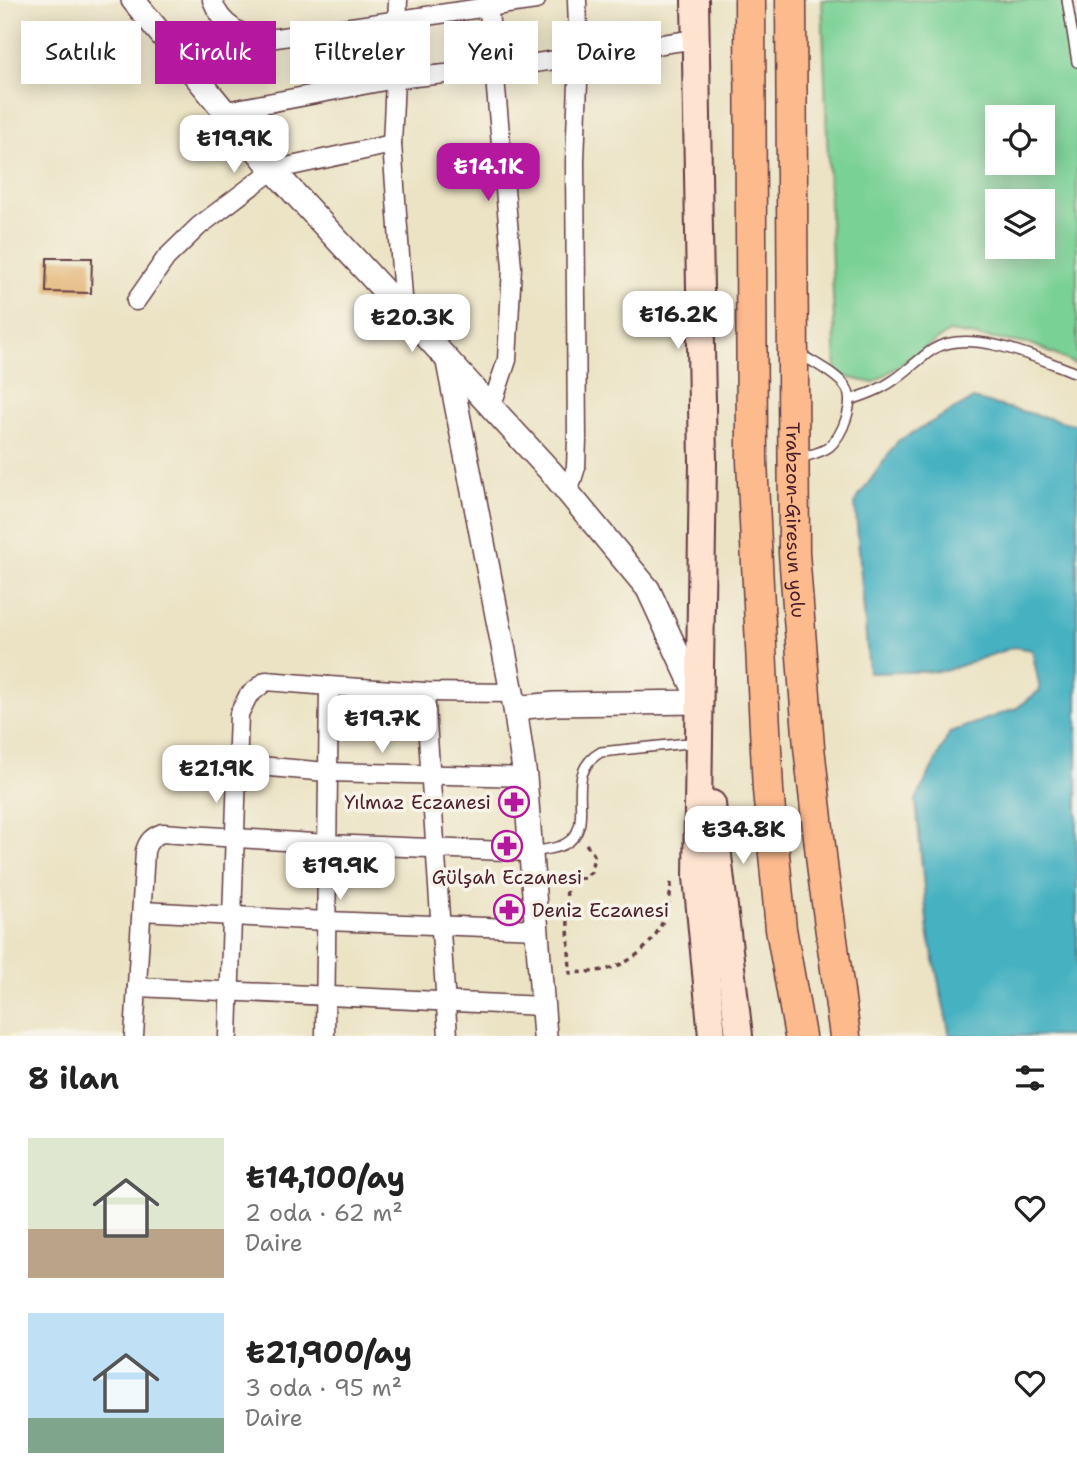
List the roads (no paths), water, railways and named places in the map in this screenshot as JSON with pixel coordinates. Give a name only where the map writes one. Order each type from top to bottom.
[{"type":"highway","name":"Trabzon-Giresun yolu","points":[[750,0],[752,461],[768,790],[780,929],[800,1036]]},
{"type":"highway","name":"Trabzon-Giresun yolu","points":[[791,0],[794,553],[822,873],[845,1036]]},
{"type":"highway","points":[[780,929],[789,1036]]},
{"type":"main road","points":[[695,0],[703,462],[697,877],[712,1036]]},
{"type":"main road","points":[[700,702],[739,1036]]},
{"type":"street","points":[[133,0],[274,170],[568,493],[648,589],[700,702],[555,704],[266,681],[256,687],[239,714],[228,1036]]},
{"type":"street","points":[[212,0],[222,18],[231,27],[256,38],[297,37],[488,3],[536,0]]},
{"type":"street","points":[[397,20],[398,0]]},
{"type":"street","points":[[577,0],[578,21]]},
{"type":"street","points":[[488,3],[490,21]]},
{"type":"street","points":[[661,44],[696,39]]},
{"type":"street","points":[[226,111],[369,84]]},
{"type":"street","points":[[395,84],[392,144],[404,311]]},
{"type":"street","points":[[491,408],[507,360],[512,279],[496,84]]},
{"type":"street","points":[[568,493],[576,467],[577,440],[575,161],[578,84]]},
{"type":"street","points":[[136,301],[166,258],[199,226],[274,170],[392,144]]},
{"type":"street","points":[[448,362],[513,700],[525,777],[545,1036]]},
{"type":"street","points":[[325,1036],[329,685]]},
{"type":"street","points":[[425,692],[448,1036]]},
{"type":"street","points":[[236,764],[327,772],[525,777]]},
{"type":"street","points":[[134,1036],[145,851],[151,839],[162,833],[327,844],[531,852]]},
{"type":"street","points":[[142,911],[537,929]]},
{"type":"street","points":[[137,987],[542,1006]]},
{"type":"lane","points":[[1067,0],[1077,62]]},
{"type":"lane","points":[[850,400],[884,386],[933,350],[955,342],[975,341],[1077,373]]},
{"type":"lane","points":[[792,348],[845,385],[850,400],[839,438],[827,449],[793,460]]},
{"type":"lane","points":[[531,852],[561,846],[576,834],[580,821],[580,775],[583,768],[601,751],[699,742]]},
{"type":"water","points":[[973,399],[1077,425],[1077,1036],[950,1036],[928,932],[916,800],[950,732],[1017,708],[1040,690],[1032,650],[1014,647],[945,671],[869,673],[855,502],[898,441]]},
{"type":"place","name":"Yılmaz Eczanesi","points":[[514,802]]},
{"type":"place","name":"Gülşah Eczanesi","points":[[507,846]]},
{"type":"place","name":"Deniz Eczanesi","points":[[509,910]]}]
